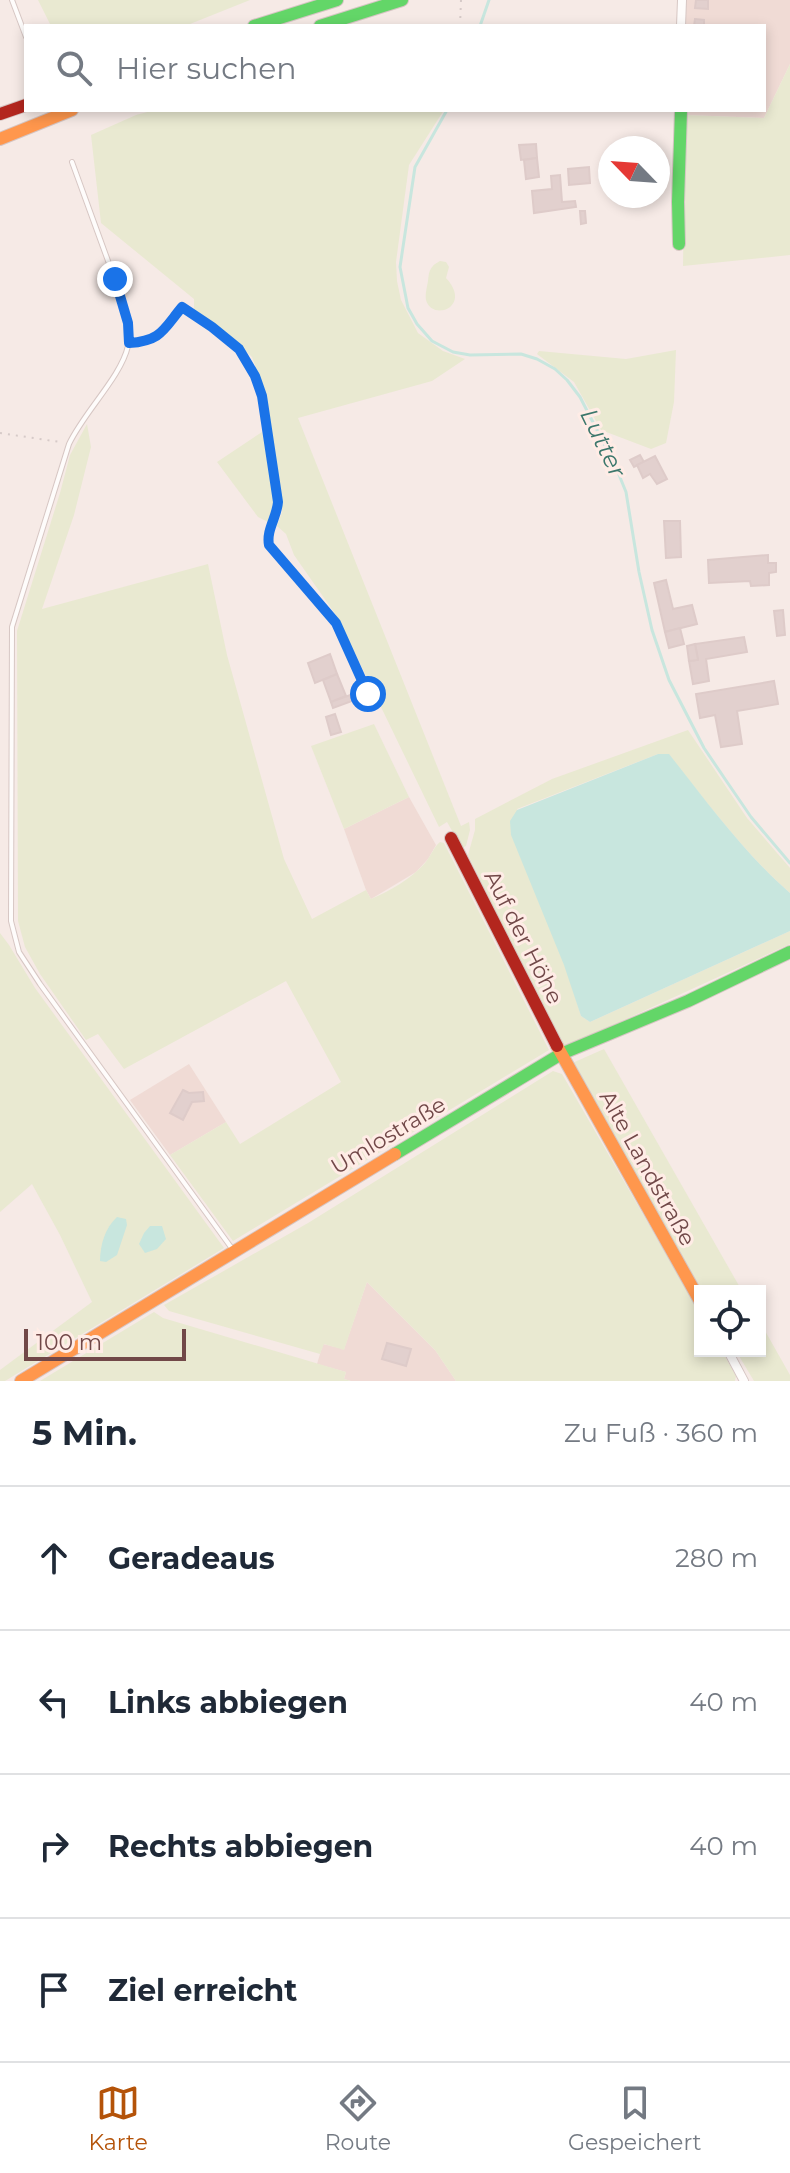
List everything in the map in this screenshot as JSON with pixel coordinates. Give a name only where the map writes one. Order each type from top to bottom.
[{"type":"main road","points":[[260,24],[337,0]]},
{"type":"main road","points":[[326,24],[402,0]]},
{"type":"main road","points":[[0,114],[24,106]]},
{"type":"main road","points":[[0,139],[67,112]]},
{"type":"main road","points":[[679,244],[681,112]]},
{"type":"main road","name":"Auf der Höhe","points":[[451,838],[561,1054]]},
{"type":"main road","name":"Umlostraße","points":[[21,1381],[561,1054],[688,1001],[790,952]]},
{"type":"main road","name":"Alte Landstraße","points":[[561,1054],[694,1290]]},
{"type":"street","points":[[681,24],[682,0]]},
{"type":"street","points":[[731,1357],[744,1381]]},
{"type":"lane","points":[[12,0],[24,32]]},
{"type":"lane","points":[[72,162],[123,302],[129,343],[121,364],[76,428],[69,444],[12,627],[11,921],[19,952],[40,984],[234,1251]]},
{"type":"path","points":[[460,24],[461,0]]},
{"type":"path","points":[[129,343],[147,342],[155,338],[182,307],[239,349],[262,396],[278,502],[267,537],[269,545],[336,623],[368,694]]},
{"type":"path","points":[[0,433],[69,444]]},
{"type":"shaded area","points":[[686,0],[790,0],[790,64],[764,118],[685,115],[685,112],[766,112],[766,24],[686,24]]},
{"type":"shaded area","points":[[409,797],[436,845],[416,872],[371,899],[344,829]]},
{"type":"shaded area","points":[[189,1064],[226,1122],[170,1155],[130,1100]]},
{"type":"shaded area","points":[[367,1282],[435,1350],[456,1381],[351,1381],[344,1379],[346,1372],[317,1364],[323,1344],[344,1349]]},
{"type":"green space","points":[[38,0],[250,0],[190,24],[50,24]]},
{"type":"green space","points":[[790,64],[790,255],[683,266],[685,115],[764,118]]},
{"type":"green space","points":[[147,112],[443,112],[409,165],[396,262],[397,281],[401,300],[418,333],[443,351],[465,359],[432,381],[298,418],[461,826],[469,822],[466,846],[462,848],[447,822],[439,827],[338,618],[294,555],[286,534],[277,526],[282,502],[266,394],[252,357],[226,333],[194,311],[194,299],[101,223],[91,135]]},
{"type":"green space","points":[[440,261],[446,262],[449,267],[446,278],[455,297],[448,308],[435,310],[426,298],[430,272]]},
{"type":"green space","points":[[676,350],[674,402],[666,443],[651,449],[601,430],[574,382],[537,354],[539,351],[626,359]]},
{"type":"green space","points":[[87,424],[91,447],[74,515],[42,609],[208,564],[227,655],[284,859],[312,919],[366,890],[371,899],[393,888],[419,869],[440,842],[444,843],[549,1050],[233,1241],[170,1155],[226,1122],[240,1144],[341,1082],[286,981],[124,1069],[98,1034],[86,1040],[40,974],[25,947],[18,921],[17,631],[70,455]]},
{"type":"green space","points":[[262,432],[275,504],[268,522],[258,517],[217,462]]},
{"type":"green space","points":[[374,724],[409,797],[344,829],[311,746]]},
{"type":"green space","points":[[688,730],[747,818],[790,868],[790,893],[741,844],[668,754],[658,754],[517,809],[581,1016],[590,1022],[790,931],[790,944],[563,1048],[468,855],[475,819],[552,779]]},
{"type":"green space","points":[[0,933],[35,988],[224,1248],[5,1381],[0,1381],[0,1370],[92,1302],[32,1184],[0,1212]]},
{"type":"green space","points":[[604,1049],[739,1285],[698,1285],[570,1064]]},
{"type":"green space","points":[[553,1071],[562,1074],[694,1303],[694,1357],[725,1357],[736,1376],[735,1381],[456,1381],[435,1350],[367,1282],[344,1350],[324,1344],[320,1354],[169,1311],[164,1305],[308,1223]]},
{"type":"green space","points":[[154,1312],[163,1318],[346,1372],[344,1379],[351,1381],[40,1381]]},
{"type":"green space","points":[[766,1333],[790,1375],[790,1381],[754,1381],[740,1357],[766,1357]]},
{"type":"water","points":[[658,754],[669,754],[742,844],[790,893],[790,931],[590,1022],[581,1016],[564,965],[511,835],[510,821],[517,810]]},
{"type":"water","points":[[117,1217],[126,1219],[127,1225],[117,1255],[106,1262],[100,1261],[104,1237]]},
{"type":"water","points":[[150,1226],[162,1226],[166,1239],[157,1249],[145,1253],[139,1244]]},
{"type":"building","points":[[696,0],[708,0],[708,9],[695,8]]},
{"type":"building","points":[[695,19],[704,20],[704,24],[694,24]]},
{"type":"building","points":[[536,144],[537,158],[521,160],[519,145]]},
{"type":"building","points":[[537,158],[539,177],[526,179],[524,160]]},
{"type":"building","points":[[589,167],[590,183],[569,185],[568,169]]},
{"type":"building","points":[[560,175],[562,202],[575,201],[576,207],[534,213],[532,191],[552,189],[551,176]]},
{"type":"building","points":[[580,211],[585,211],[586,223],[581,224]]},
{"type":"building","points":[[640,455],[644,462],[634,467],[630,460]]},
{"type":"building","points":[[655,456],[667,479],[657,484],[650,474],[643,478],[637,465]]},
{"type":"building","points":[[664,521],[680,521],[681,557],[666,558]]},
{"type":"building","points":[[768,555],[768,563],[776,563],[776,572],[769,573],[769,585],[751,586],[750,581],[709,583],[708,560]]},
{"type":"building","points":[[666,580],[673,609],[692,605],[697,624],[665,632],[654,583]]},
{"type":"building","points":[[783,610],[785,635],[777,636],[774,611]]},
{"type":"building","points":[[680,628],[684,644],[669,648],[665,632]]},
{"type":"building","points":[[744,637],[747,652],[706,659],[709,681],[693,684],[689,661],[698,660],[695,644]]},
{"type":"building","points":[[695,644],[698,660],[689,661],[687,646]]},
{"type":"building","points":[[330,654],[337,674],[315,683],[308,663]]},
{"type":"building","points":[[337,674],[346,696],[331,702],[323,680]]},
{"type":"building","points":[[774,681],[778,704],[737,711],[742,744],[721,747],[715,715],[700,718],[696,694]]},
{"type":"building","points":[[361,691],[363,697],[333,708],[331,702]]},
{"type":"building","points":[[335,714],[341,732],[331,735],[326,717]]},
{"type":"building","points":[[183,1090],[203,1092],[204,1101],[192,1102],[183,1120],[170,1113]]},
{"type":"building","points":[[387,1343],[411,1349],[406,1366],[382,1359]]},
{"type":"waterway","name":"Lutter","points":[[481,24],[489,0]]},
{"type":"waterway","name":"Lutter","points":[[446,112],[415,167],[400,267],[408,308],[432,341],[453,352],[470,355],[521,354],[537,359],[555,369],[580,397],[626,492],[652,630],[669,680],[704,748],[751,817],[790,863]]},
{"type":"traffic: fast","points":[[260,24],[337,0]]},
{"type":"traffic: fast","points":[[326,24],[402,0]]},
{"type":"traffic: fast","points":[[679,244],[681,112]]},
{"type":"traffic: fast","points":[[395,1154],[561,1054],[688,1001],[790,952]]},
{"type":"traffic: slow","points":[[0,139],[67,112]]},
{"type":"traffic: slow","points":[[557,1046],[694,1290]]},
{"type":"traffic: slow","points":[[21,1381],[395,1154]]},
{"type":"traffic: jam","points":[[0,114],[24,106]]},
{"type":"traffic: jam","points":[[451,838],[557,1046]]},
{"type":"route","points":[[115,279],[128,323],[129,343],[147,342],[155,338],[182,307],[225,337],[247,361],[262,396],[278,502],[267,537],[269,545],[336,623],[368,694]]}]
